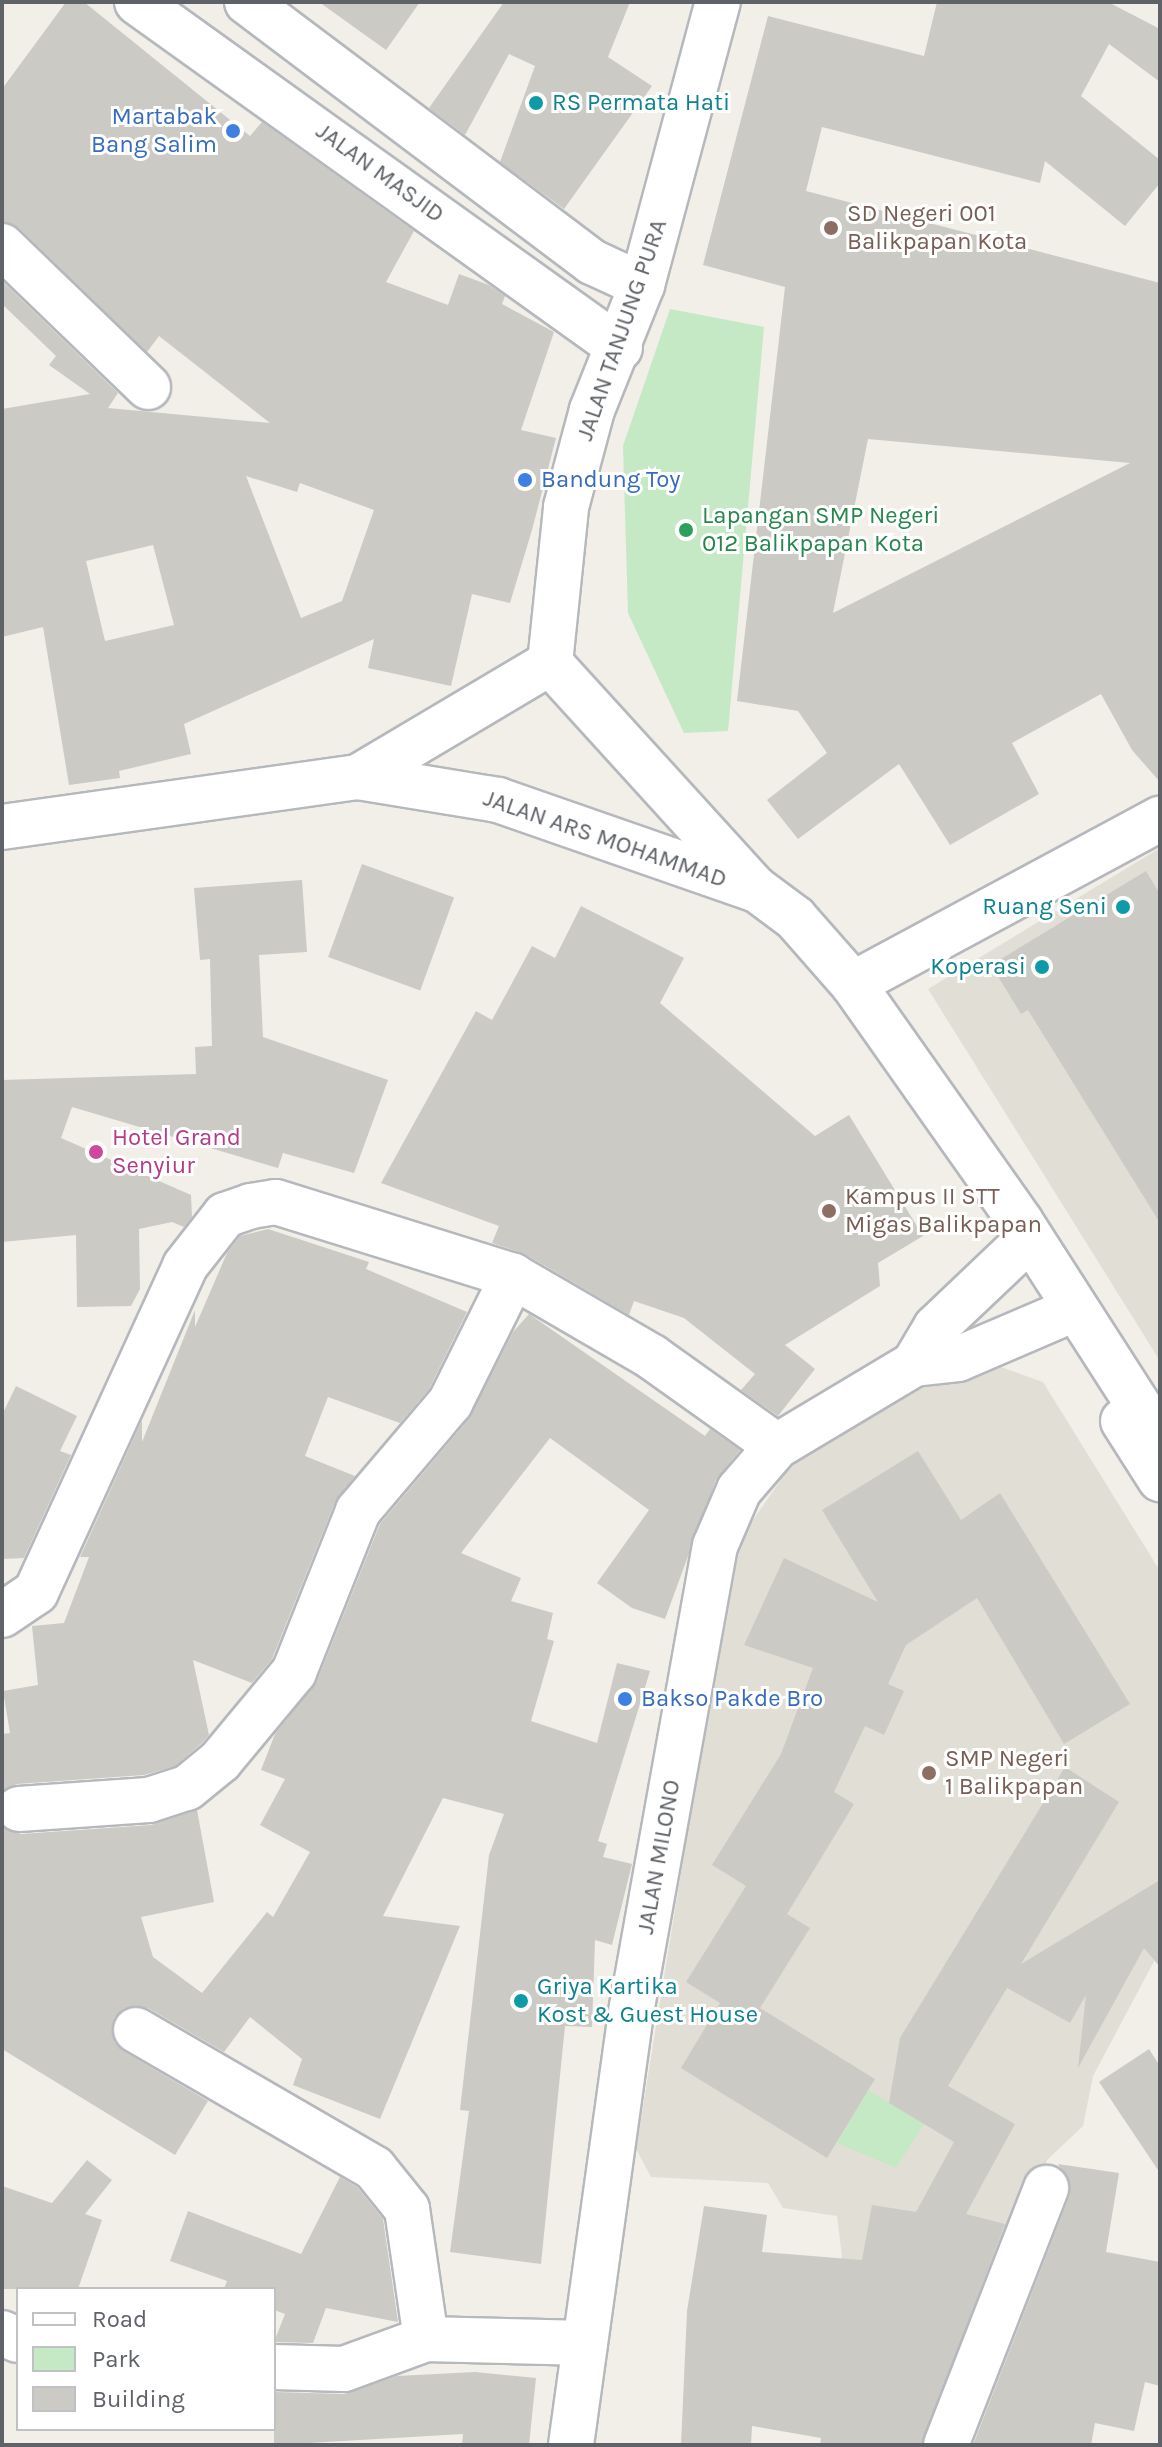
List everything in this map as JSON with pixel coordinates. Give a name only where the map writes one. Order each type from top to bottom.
[{"type":"street","name":"JALAN MASJID","points":[[137,2],[620,348]]},
{"type":"street","points":[[247,2],[580,253],[642,285]]},
{"type":"street","name":"JALAN TANJUNG PURA","points":[[550,663],[566,507],[592,410],[620,348],[642,285],[718,2]]},
{"type":"street","points":[[2,246],[148,387]]},
{"type":"street","points":[[550,663],[762,895],[1039,1282],[1160,1439]]},
{"type":"street","name":"JALAN ARS MOHAMMAD","points":[[358,777],[550,663]]},
{"type":"street","name":"JALAN ARS MOHAMMAD","points":[[2,827],[358,777],[498,800],[762,895]]},
{"type":"street","points":[[853,984],[1160,819]]},
{"type":"street","points":[[762,895],[795,918],[853,984],[1160,1479]]},
{"type":"street","points":[[2,1615],[36,1592],[185,1266],[225,1215],[276,1202],[513,1276],[652,1357],[777,1446]]},
{"type":"street","points":[[19,1809],[149,1800],[187,1788],[220,1761],[294,1672],[358,1511],[450,1403],[513,1276]]},
{"type":"street","points":[[914,1364],[936,1327],[1039,1282]]},
{"type":"street","points":[[914,1364],[958,1359],[1039,1282]]},
{"type":"street","name":"JALAN MILONO","points":[[571,2445],[632,2007],[715,1546],[739,1490],[777,1446],[914,1364]]},
{"type":"street","points":[[136,2030],[374,2168],[407,2209],[426,2339]]},
{"type":"street","points":[[946,2445],[1046,2188]]},
{"type":"street","points":[[276,2367],[344,2369],[426,2339],[585,2343]]},
{"type":"shaded area","points":[[1160,848],[1160,1361],[928,989]]},
{"type":"shaded area","name":"SMP Negeri 1 Balikpapan","points":[[998,1366],[1043,1382],[1160,1571],[1160,1950],[1093,2076],[1083,2126],[1047,2160],[1006,2282],[942,2282],[843,2265],[837,2216],[783,2208],[768,2183],[651,2177],[636,2149],[726,1597],[746,1530],[785,1474],[823,1437],[955,1367]]},
{"type":"green space","name":"Lapangan SMP Negeri 012 Balikpapan Kota","points":[[670,309],[764,327],[728,731],[684,733],[628,613],[623,446]]},
{"type":"green space","points":[[868,2090],[924,2124],[896,2168],[837,2143]]},
{"type":"building","points":[[66,2],[84,2],[250,136],[262,122],[414,231],[386,282],[448,305],[459,274],[489,285],[505,296],[502,304],[554,332],[521,430],[556,438],[532,530],[510,603],[472,594],[451,686],[368,668],[374,639],[184,724],[191,754],[119,771],[120,778],[69,785],[43,627],[2,637],[2,409],[90,394],[49,365],[56,356],[2,304],[2,281],[118,393],[108,408],[270,423],[159,336],[147,352],[19,228],[2,222],[2,89]],"holes":[[[246,476],[297,492],[300,483],[374,510],[342,601],[301,618]],[[153,545],[174,625],[105,641],[86,561]]]},
{"type":"building","points":[[319,2],[420,2],[386,50]]},
{"type":"building","name":"RS Permata Hati","points":[[504,2],[630,2],[608,57],[652,86],[564,209],[500,162],[535,66],[509,54],[465,135],[429,108]]},
{"type":"building","points":[[937,2],[1108,2],[1160,29],[1160,82],[1109,44],[1081,96],[1160,160],[1160,183],[1125,226],[1045,161],[1040,183],[822,127],[806,191],[1160,283],[1160,782],[1132,750],[1101,694],[1012,743],[1039,794],[950,845],[899,764],[798,839],[767,800],[827,753],[798,711],[737,701],[785,287],[703,265],[768,16],[924,56]],"holes":[[[868,439],[1130,463],[833,613]]]},
{"type":"building","points":[[362,864],[454,898],[420,991],[328,957]]},
{"type":"building","points":[[1146,871],[1160,894],[1160,1223],[1028,1010],[1021,1014],[991,965]]},
{"type":"building","points":[[302,880],[307,952],[259,955],[263,1037],[388,1080],[354,1173],[283,1153],[278,1168],[72,1107],[61,1138],[191,1195],[192,1217],[184,1227],[172,1222],[139,1229],[140,1289],[131,1306],[77,1307],[76,1235],[2,1242],[2,1080],[196,1074],[195,1047],[212,1046],[210,959],[200,960],[194,888]]},
{"type":"building","points":[[581,906],[684,958],[660,1003],[815,1136],[849,1115],[923,1236],[878,1263],[880,1286],[785,1345],[815,1369],[778,1416],[741,1390],[755,1374],[684,1318],[634,1301],[629,1315],[525,1254],[492,1243],[499,1226],[381,1183],[476,1011],[492,1020],[532,946],[555,958]]},
{"type":"building","points":[[268,1229],[369,1262],[366,1269],[467,1312],[429,1389],[400,1423],[328,1397],[305,1456],[355,1476],[335,1502],[272,1659],[252,1683],[193,1660],[209,1735],[202,1743],[175,1766],[144,1775],[17,1784],[2,1792],[2,1734],[10,1733],[3,1691],[38,1685],[32,1626],[64,1623],[89,1557],[80,1557],[142,1420],[142,1442],[195,1310],[195,1327],[227,1253],[240,1236]]},
{"type":"building","points":[[529,1314],[705,1436],[710,1429],[740,1450],[716,1480],[665,1619],[632,1608],[597,1583],[649,1510],[550,1438],[461,1553],[521,1578],[511,1601],[553,1613],[547,1639],[554,1641],[531,1721],[597,1743],[617,1663],[650,1671],[598,1841],[607,1844],[603,1857],[632,1864],[612,1945],[595,1940],[592,2027],[565,2026],[541,2264],[450,2252],[469,2111],[460,2110],[489,1855],[504,1814],[443,1798],[383,1916],[460,1926],[380,2119],[293,2085],[302,2059],[250,2017],[224,2052],[148,2008],[124,2008],[114,2018],[114,2042],[123,2051],[208,2101],[175,2155],[2,2049],[2,1826],[21,1834],[151,1825],[197,1810],[214,1902],[141,1917],[153,1957],[202,1993],[267,1912],[273,1917],[310,1852],[260,1825],[285,1779],[261,1770],[275,1734],[317,1681],[380,1524],[469,1419],[513,1332]]},
{"type":"building","points":[[16,1386],[77,1416],[60,1451],[71,1455],[24,1558],[2,1559],[2,1415]]},
{"type":"building","points":[[918,1451],[961,1520],[1000,1493],[1130,1704],[1064,1744],[977,1598],[906,1645],[888,1684],[904,1691],[884,1735],[865,1726],[834,1792],[854,1804],[787,1914],[810,1928],[760,2008],[875,2079],[827,2158],[681,2068],[720,2003],[686,1982],[746,1886],[712,1865],[781,1754],[813,1668],[744,1645],[784,1558],[878,1602],[822,1510]]},
{"type":"building","points":[[1065,1767],[1119,1802],[1021,1964],[1160,1880],[1160,1967],[1144,1948],[1078,2068],[1086,1995],[1070,2023],[1007,1988],[948,2086],[1015,2124],[966,2214],[1005,2224],[922,2445],[820,2445],[821,2438],[752,2426],[751,2445],[681,2445],[687,2311],[704,2206],[767,2215],[762,2252],[862,2260],[872,2205],[916,2212],[954,2142],[889,2103],[900,2038]]},
{"type":"building","points":[[1149,2049],[1160,2066],[1160,2173],[1099,2082]]},
{"type":"building","points":[[87,2160],[112,2180],[85,2214],[102,2220],[79,2287],[2,2289],[2,2186],[52,2203]]},
{"type":"building","points":[[1058,2164],[1119,2173],[1106,2252],[1160,2262],[1160,2386],[1145,2382],[1134,2431],[1095,2423],[1091,2445],[973,2445],[1069,2197],[1070,2183]]},
{"type":"building","points":[[340,2177],[357,2187],[383,2219],[398,2322],[326,2308],[313,2343],[276,2342],[285,2314],[276,2311],[276,2287],[225,2287],[227,2281],[170,2261],[188,2211],[301,2254]]},
{"type":"building","points":[[475,2372],[536,2378],[529,2445],[462,2445],[463,2434],[274,2445],[276,2392],[344,2394],[397,2376]]},
{"type":"place","name":"RS Permata Hati","points":[[536,103]]},
{"type":"place","name":"Martabak Bang Salim","points":[[233,131]]},
{"type":"place","name":"SD Negeri 001 Balikpapan Kota","points":[[831,228]]},
{"type":"place","name":"Bandung Toy","points":[[525,480]]},
{"type":"place","name":"Lapangan SMP Negeri 012 Balikpapan Kota","points":[[686,530]]},
{"type":"place","name":"Ruang Seni","points":[[1123,907]]},
{"type":"place","name":"Koperasi","points":[[1042,967]]},
{"type":"place","name":"Hotel Grand Senyiur","points":[[96,1152]]},
{"type":"place","name":"Kampus II STT Migas Balikpapan","points":[[829,1211]]},
{"type":"place","name":"Bakso Pakde Bro","points":[[625,1699]]},
{"type":"place","name":"SMP Negeri 1 Balikpapan","points":[[929,1773]]},
{"type":"place","name":"Griya Kartika Kost & Guest House","points":[[521,2001]]}]
